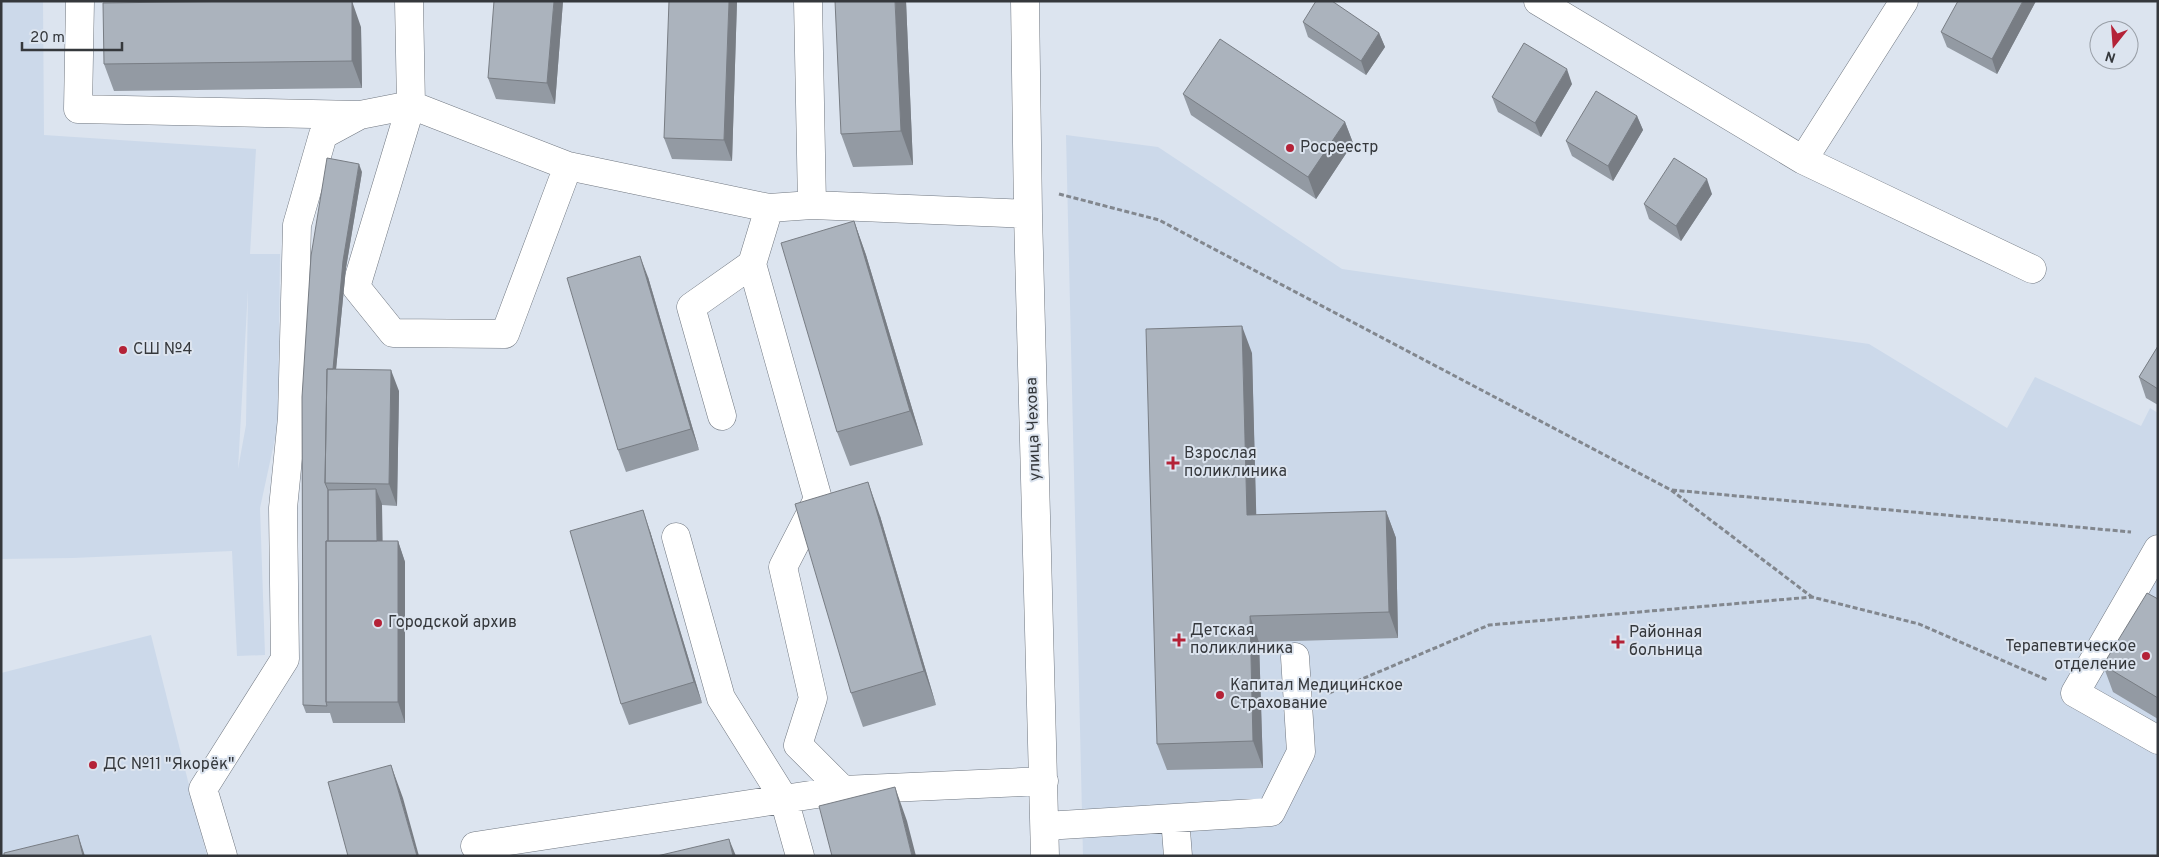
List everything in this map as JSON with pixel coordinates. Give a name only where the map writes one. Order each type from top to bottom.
[{"type":"street","points":[[80,1],[78,109],[360,114],[411,105],[568,166],[769,208],[812,205],[1028,214]]},
{"type":"street","points":[[409,1],[411,105],[356,287],[393,333],[505,334],[568,166]]},
{"type":"street","points":[[808,1],[812,205]]},
{"type":"street","name":"улица Чехова","points":[[1025,1],[1027,186],[1046,856]]},
{"type":"street","points":[[1538,1],[1802,160],[2032,269]]},
{"type":"street","points":[[1802,160],[1904,1]]},
{"type":"street","points":[[223,856],[203,789],[285,659],[282,508],[292,418],[297,225],[323,135],[360,114]]},
{"type":"street","points":[[769,208],[752,264],[818,499],[783,567],[813,698],[798,745],[843,790]]},
{"type":"street","points":[[722,416],[691,307],[752,264]]},
{"type":"street","points":[[676,537],[721,698],[784,799],[800,856]]},
{"type":"street","points":[[2148,541],[2075,693],[2158,740]]},
{"type":"street","points":[[1045,826],[1271,812],[1301,752],[1295,657]]},
{"type":"street","points":[[475,846],[843,790],[1044,781]]},
{"type":"street","points":[[1175,818],[1178,856]]},
{"type":"path","points":[[1027,186],[1159,220],[1671,490],[1812,597]]},
{"type":"path","points":[[1671,490],[2148,541]]},
{"type":"path","points":[[1298,708],[1338,688],[1489,626],[1812,597],[1919,624],[2075,693]]},
{"type":"shaded area","name":"СШ №4","points":[[1,1],[43,1],[44,135],[256,149],[250,254],[280,254],[278,425],[260,508],[265,655],[237,656],[232,551],[1,559]],"holes":[[[248,289],[246,425],[238,469]]]},
{"type":"shaded area","name":"Районная больница","points":[[1066,135],[1158,147],[1342,269],[1869,344],[2007,428],[2035,377],[2141,426],[2150,408],[2158,413],[2158,856],[1083,856]]},
{"type":"shaded area","name":"ДС №11 \"Якорёк\"","points":[[151,635],[207,856],[1,856],[1,673]]},
{"type":"building","points":[[352,1],[352,61],[104,64],[103,3]]},
{"type":"building","points":[[494,1],[554,1],[547,83],[488,78]]},
{"type":"building","points":[[669,1],[729,1],[724,140],[664,138]]},
{"type":"building","points":[[835,1],[895,1],[901,131],[841,134]]},
{"type":"building","points":[[1316,1],[1332,1],[1379,33],[1361,61],[1303,22]]},
{"type":"building","points":[[1958,1],[2023,1],[1992,59],[1941,32]]},
{"type":"building","points":[[1220,39],[1345,122],[1308,177],[1183,94]]},
{"type":"building","points":[[1524,43],[1567,69],[1535,123],[1492,97]]},
{"type":"building","points":[[1596,91],[1637,116],[1608,166],[1566,141]]},
{"type":"building","points":[[327,158],[359,164],[343,261],[333,369],[327,369],[325,483],[328,490],[328,541],[326,541],[327,706],[303,705],[302,397],[311,256]]},
{"type":"building","points":[[1674,158],[1707,179],[1676,226],[1644,204]]},
{"type":"building","points":[[854,221],[910,411],[837,432],[781,243]]},
{"type":"building","points":[[640,256],[691,429],[618,450],[567,278]]},
{"type":"building","points":[[1242,326],[1247,515],[1386,511],[1389,612],[1250,616],[1253,741],[1157,744],[1146,329]]},
{"type":"building","points":[[2158,346],[2158,389],[2139,377]]},
{"type":"building","points":[[327,369],[391,370],[389,484],[325,483]]},
{"type":"building","points":[[868,482],[924,671],[851,693],[795,504]]},
{"type":"building","points":[[376,489],[377,541],[328,541],[328,490]]},
{"type":"building","points":[[643,510],[694,682],[621,704],[570,531]]},
{"type":"building","points":[[326,541],[398,541],[398,702],[326,702]]},
{"type":"building","points":[[2147,593],[2158,599],[2158,698],[2103,665]]},
{"type":"building","points":[[391,765],[417,856],[348,856],[328,782]]},
{"type":"building","points":[[895,787],[912,856],[832,856],[819,806]]},
{"type":"building","points":[[78,835],[83,856],[4,856],[4,853]]},
{"type":"building","points":[[729,839],[733,856],[657,856]]},
{"type":"place","name":"Росреестр","points":[[1290,148]]},
{"type":"place","name":"СШ №4","points":[[123,350]]},
{"type":"place","name":"Взрослая поликлиника","points":[[1173,463]]},
{"type":"place","name":"Городской архив","points":[[378,623]]},
{"type":"place","name":"Детская поликлиника","points":[[1179,640]]},
{"type":"place","name":"Районная больница","points":[[1618,642]]},
{"type":"place","name":"Терапевтическое отделение","points":[[2146,656]]},
{"type":"place","name":"Капитал Медицинское Страхование","points":[[1220,695]]},
{"type":"place","name":"ДС №11 \"Якорёк\"","points":[[93,765]]}]
